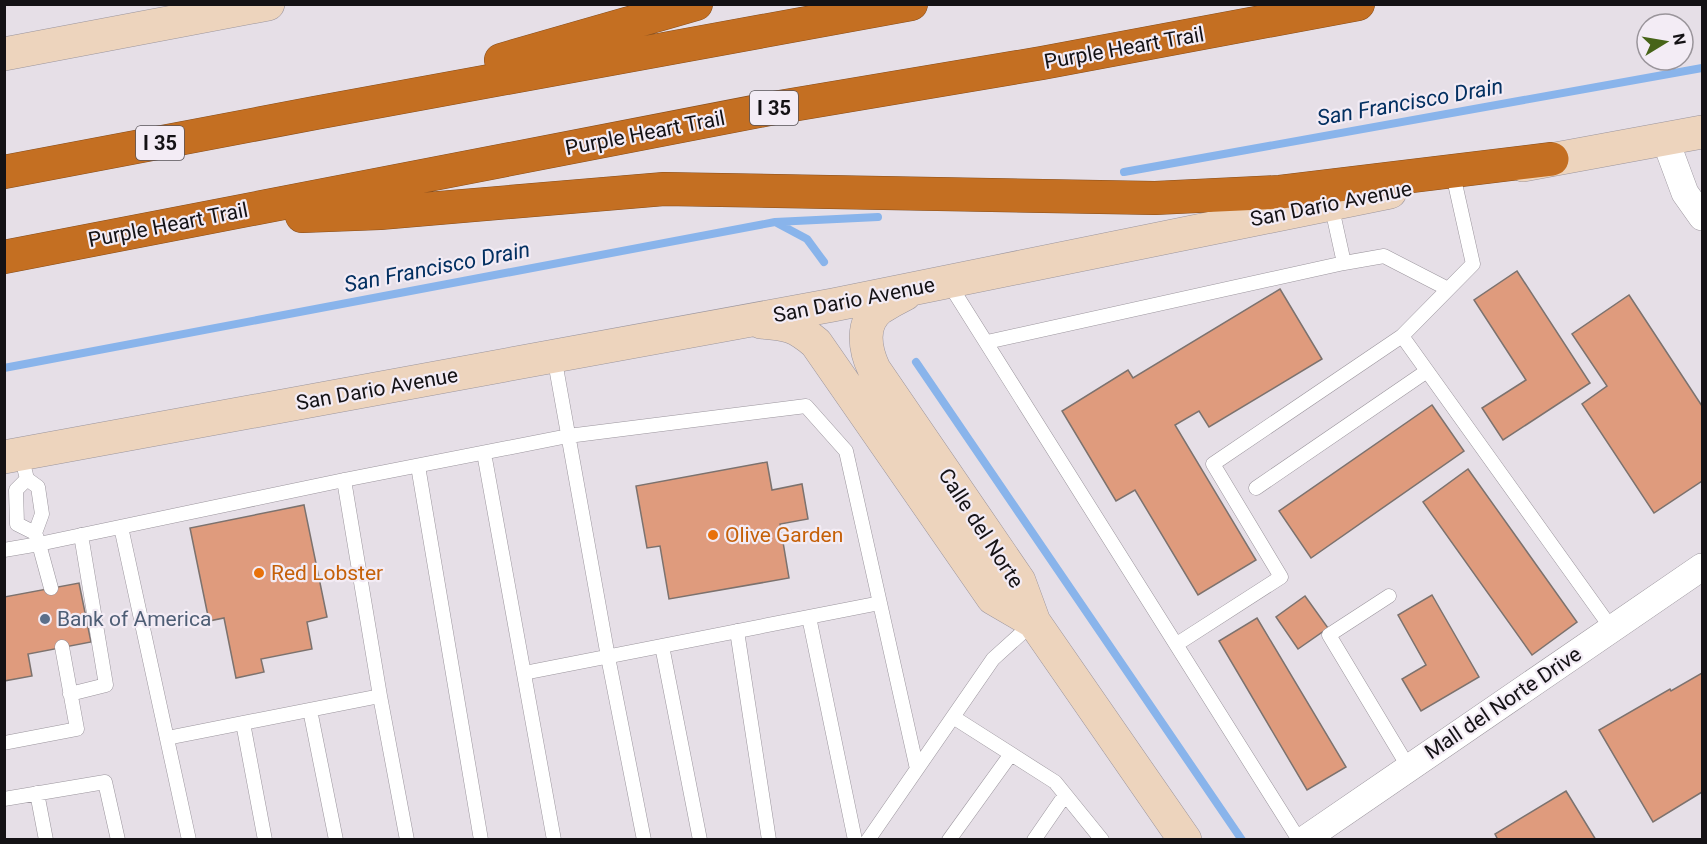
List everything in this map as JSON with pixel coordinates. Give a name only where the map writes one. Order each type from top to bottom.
[{"type":"highway","points":[[315,113],[696,4]]},
{"type":"highway","name":"I 35","points":[[4,172],[911,4]]},
{"type":"highway","name":"Purple Heart Trail","points":[[4,256],[774,108],[1042,63],[1358,4]]},
{"type":"highway","points":[[192,220],[380,213],[664,189],[1167,198],[1280,192],[1552,159]]},
{"type":"main road","points":[[4,54],[232,8],[268,4]]},
{"type":"main road","name":"San Dario Avenue","points":[[18,464],[554,356],[833,305],[1552,159],[1702,132]]},
{"type":"main road","name":"Calle del Norte","points":[[932,284],[879,309],[871,318],[867,331],[867,355],[874,369],[1019,581],[1034,622],[1185,840]]},
{"type":"main road","points":[[747,321],[789,325],[802,331],[816,343],[993,598],[1034,622]]},
{"type":"street","points":[[1665,139],[1685,193],[1702,217]]},
{"type":"street","name":"Mall del Norte Drive","points":[[1304,840],[1702,567]]},
{"type":"lane","points":[[1177,644],[1281,577],[1213,464],[1402,336],[1473,264],[1454,179]]},
{"type":"lane","points":[[1331,204],[1344,263]]},
{"type":"lane","points":[[987,342],[1384,256],[1448,289]]},
{"type":"lane","points":[[932,284],[987,342],[1299,840]]},
{"type":"lane","points":[[1402,336],[1612,629]]},
{"type":"lane","points":[[554,356],[608,657],[644,840]]},
{"type":"lane","points":[[1256,488],[1427,371]]},
{"type":"lane","points":[[4,550],[37,539],[81,535],[568,436],[806,406],[846,451],[917,769]]},
{"type":"lane","points":[[484,453],[554,840]]},
{"type":"lane","points":[[18,464],[17,524],[37,539]]},
{"type":"lane","points":[[18,464],[38,487],[42,514],[37,539],[51,588]]},
{"type":"lane","points":[[418,466],[481,840]]},
{"type":"lane","points":[[345,480],[380,696],[407,840]]},
{"type":"lane","points":[[121,527],[189,840]]},
{"type":"lane","points":[[70,693],[106,685],[81,535]]},
{"type":"lane","points":[[1389,596],[1329,635],[1409,768]]},
{"type":"lane","points":[[524,674],[880,603]]},
{"type":"lane","points":[[809,617],[855,840]]},
{"type":"lane","points":[[868,840],[993,659],[1034,622]]},
{"type":"lane","points":[[737,631],[769,840]]},
{"type":"lane","points":[[662,646],[700,840]]},
{"type":"lane","points":[[4,743],[77,729],[62,647]]},
{"type":"lane","points":[[167,738],[380,696]]},
{"type":"lane","points":[[310,710],[336,840]]},
{"type":"lane","points":[[953,717],[1055,782],[1102,840]]},
{"type":"lane","points":[[243,723],[265,840]]},
{"type":"lane","points":[[949,840],[1011,754]]},
{"type":"lane","points":[[4,799],[105,782],[118,840]]},
{"type":"lane","points":[[37,793],[46,840]]},
{"type":"lane","points":[[1034,840],[1065,795]]},
{"type":"building","points":[[1517,271],[1590,383],[1503,440],[1482,408],[1526,380],[1474,300]]},
{"type":"building","points":[[1280,289],[1322,359],[1209,427],[1199,411],[1175,425],[1256,560],[1198,595],[1135,490],[1116,501],[1062,411],[1128,370],[1133,378]]},
{"type":"building","points":[[1629,295],[1702,406],[1702,481],[1654,513],[1582,404],[1607,386],[1572,334]]},
{"type":"building","points":[[1432,405],[1464,451],[1311,558],[1279,511]]},
{"type":"building","name":"Olive Garden","points":[[767,462],[772,490],[802,484],[808,519],[780,524],[789,578],[669,599],[660,546],[647,548],[636,486]]},
{"type":"building","points":[[1468,469],[1577,622],[1532,655],[1423,502]]},
{"type":"building","name":"Red Lobster","points":[[304,505],[327,617],[307,622],[312,649],[261,659],[264,672],[236,678],[224,618],[209,621],[190,528]]},
{"type":"building","name":"Bank of America","points":[[79,583],[91,642],[28,654],[32,676],[4,681],[4,597]]},
{"type":"building","points":[[1432,595],[1479,677],[1421,711],[1402,679],[1426,665],[1398,615]]},
{"type":"building","points":[[1305,596],[1328,628],[1298,649],[1276,617]]},
{"type":"building","points":[[1257,618],[1346,767],[1307,790],[1219,641]]},
{"type":"building","points":[[1702,673],[1702,792],[1653,822],[1599,730]]},
{"type":"building","points":[[1566,791],[1596,840],[1498,840],[1495,834]]},
{"type":"waterway","name":"San Francisco Drain","points":[[1124,172],[1702,68]]},
{"type":"waterway","name":"San Francisco Drain","points":[[4,368],[775,222],[878,217]]},
{"type":"waterway","points":[[777,223],[807,239],[824,262]]},
{"type":"waterway","points":[[916,362],[1242,840]]},
{"type":"place","name":"Olive Garden","points":[[713,535]]},
{"type":"place","name":"Red Lobster","points":[[259,573]]},
{"type":"place","name":"Bank of America","points":[[45,619]]}]
